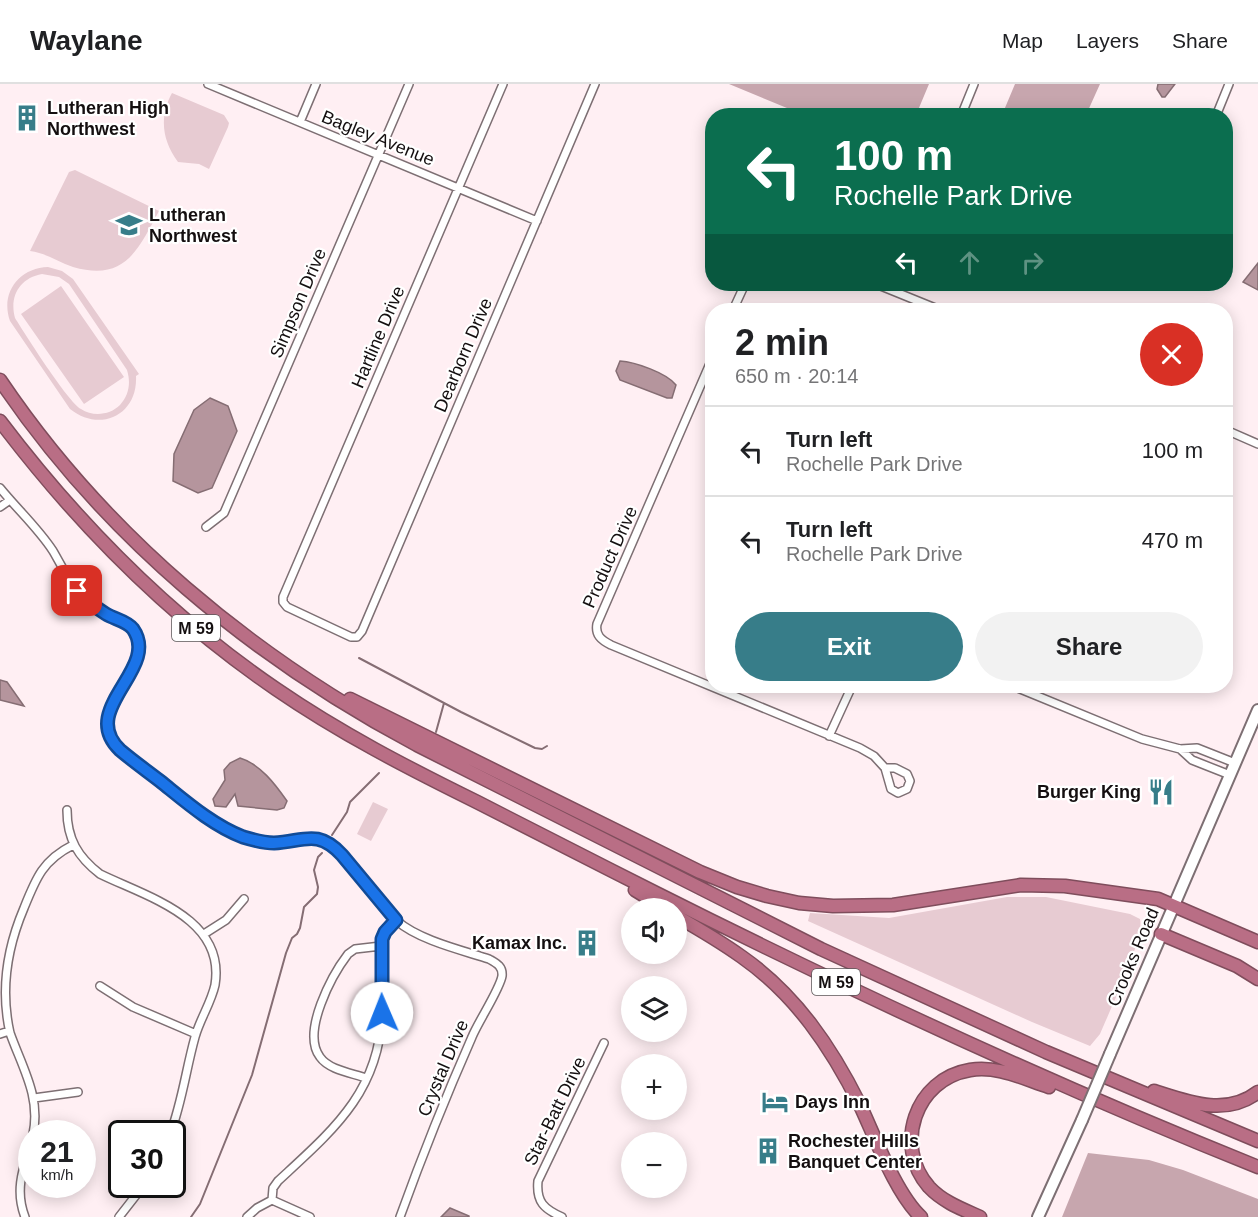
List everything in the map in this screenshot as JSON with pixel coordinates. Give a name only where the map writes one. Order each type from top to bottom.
[{"type":"highway","name":"M 59","points":[[0,380],[51,448],[114,520],[191,594],[285,666],[337,700],[391,732],[705,892],[873,973],[1084,1069],[1258,1141]]},
{"type":"highway","name":"M 59","points":[[0,421],[55,490],[99,539],[152,590],[239,662],[307,710],[359,741],[853,991],[1117,1109],[1258,1167]]},
{"type":"highway","points":[[285,666],[412,732],[676,860],[721,881],[767,896],[816,905],[864,907],[921,901],[1007,886],[1037,884],[1158,899],[1258,942]]},
{"type":"highway","points":[[560,844],[648,898]]},
{"type":"highway","points":[[687,923],[755,966],[805,1014],[836,1059],[900,1188],[921,1217]]},
{"type":"highway","points":[[1161,934],[1237,966],[1258,979]]},
{"type":"highway","points":[[980,1217],[953,1205],[936,1194],[924,1180],[915,1164],[911,1147],[913,1122],[920,1105],[937,1085],[963,1071],[988,1069],[1117,1109]]},
{"type":"highway","points":[[1084,1069],[1205,1106],[1231,1105],[1258,1092]]},
{"type":"main road","name":"Crooks Road","points":[[1038,1217],[1258,711]]},
{"type":"street","name":"Bagley Avenue","points":[[208,84],[220,86],[300,122],[537,220]]},
{"type":"street","points":[[300,122],[316,84]]},
{"type":"street","name":"Simpson Drive","points":[[206,527],[224,513],[409,84]]},
{"type":"street","name":"Hartline Drive","points":[[357,637],[351,637],[287,607],[283,602],[283,597],[502,84]]},
{"type":"street","name":"Dearborn Drive","points":[[357,637],[366,621],[595,84]]},
{"type":"street","points":[[964,108],[974,84]]},
{"type":"street","points":[[1219,108],[1229,84]]},
{"type":"street","points":[[893,291],[923,303]]},
{"type":"street","name":"Product Drive","points":[[705,375],[596,630],[600,638],[611,645],[705,684]]},
{"type":"street","points":[[1233,433],[1258,444]]},
{"type":"street","points":[[0,488],[48,544],[77,591],[99,609],[129,626],[137,637],[140,647],[137,659],[109,712],[109,731],[118,747],[184,800],[234,833],[267,842],[302,838],[316,839],[332,846],[396,920],[385,932],[381,946],[382,1013],[378,1046],[366,1078],[356,1100],[329,1134],[278,1181],[273,1188],[272,1200]]},
{"type":"street","points":[[0,507],[10,500]]},
{"type":"street","name":"Product Drive","points":[[727,693],[830,736]]},
{"type":"street","points":[[849,693],[830,736],[874,756],[885,768]]},
{"type":"street","points":[[1030,693],[1142,739],[1180,749],[1197,748],[1235,763]]},
{"type":"street","points":[[1180,749],[1192,760],[1230,776]]},
{"type":"street","points":[[67,810],[67,825],[73,845],[90,866],[100,874],[188,918],[204,934],[214,958],[216,973],[211,998],[196,1034],[176,1120]]},
{"type":"street","points":[[35,1120],[34,1098],[9,1031],[3,992],[4,952],[43,867],[55,855],[73,845]]},
{"type":"street","points":[[204,934],[226,920],[244,899]]},
{"type":"street","name":"Crystal Drive","points":[[396,920],[419,934],[497,963],[502,970],[502,977],[468,1045],[400,1217]]},
{"type":"street","points":[[366,1078],[323,1060],[317,1051],[315,1037],[320,1005],[348,954],[362,947],[381,946]]},
{"type":"street","points":[[100,986],[155,1018],[196,1034]]},
{"type":"street","points":[[0,1034],[9,1031]]},
{"type":"street","name":"Star-Batt Drive","points":[[562,1217],[545,1207],[540,1200],[537,1192],[538,1181],[604,1043]]},
{"type":"street","points":[[34,1098],[78,1092]]},
{"type":"street","points":[[20,1198],[25,1217]]},
{"type":"street","points":[[119,1217],[134,1198]]},
{"type":"street","points":[[247,1217],[257,1208],[272,1200]]},
{"type":"street","points":[[272,1200],[310,1217]]},
{"type":"shaded area","points":[[729,84],[929,84],[919,108],[787,108]]},
{"type":"shaded area","points":[[1015,84],[1100,84],[1089,108],[1005,108]]},
{"type":"shaded area","points":[[1158,84],[1175,84],[1165,97],[1162,97],[1157,89]]},
{"type":"shaded area","points":[[172,93],[224,115],[229,123],[209,169],[199,164],[178,162],[168,145],[164,120]]},
{"type":"shaded area","points":[[75,170],[159,211],[136,250],[118,266],[105,270],[73,267],[30,251],[69,172]]},
{"type":"shaded area","points":[[1258,263],[1258,290],[1243,282]]},
{"type":"shaded area","points":[[48,267],[62,271],[73,279],[139,374],[136,376],[131,401],[115,416],[93,419],[70,409],[10,321],[8,301],[14,284],[28,272]],"holes":[[[42,274],[59,277],[69,284],[127,370],[129,380],[127,393],[120,405],[111,411],[101,414],[91,413],[75,404],[15,318],[15,295],[22,284]]]},
{"type":"shaded area","points":[[61,286],[124,377],[84,404],[21,314]]},
{"type":"shaded area","points":[[620,361],[634,363],[666,376],[676,385],[672,398],[620,380],[616,371]]},
{"type":"shaded area","points":[[210,398],[228,406],[237,431],[212,488],[198,493],[173,481],[174,454],[194,410]]},
{"type":"shaded area","points":[[0,680],[7,682],[24,706],[0,700]]},
{"type":"shaded area","points":[[240,758],[254,765],[272,782],[287,801],[284,808],[277,810],[238,806],[235,794],[226,807],[215,806],[213,799],[225,780],[224,770],[230,763]]},
{"type":"shaded area","points":[[373,802],[388,809],[371,841],[357,834]]},
{"type":"shaded area","points":[[1007,897],[1046,897],[1130,914],[1140,919],[1140,928],[1132,958],[1100,1034],[1090,1046],[808,921],[810,913],[889,918]]},
{"type":"shaded area","points":[[1088,1153],[1149,1160],[1183,1170],[1258,1199],[1258,1217],[1062,1217]]},
{"type":"shaded area","points":[[450,1208],[469,1216],[469,1217],[441,1217]]},
{"type":"waterway","points":[[359,658],[535,748],[542,749],[547,746]]},
{"type":"waterway","points":[[436,732],[444,703]]},
{"type":"waterway","points":[[332,835],[347,812],[350,802],[379,773]]},
{"type":"waterway","points":[[191,1217],[200,1204],[252,1075],[286,953],[292,938],[300,928],[304,907],[317,894],[318,887],[314,870],[318,857],[322,853]]},
{"type":"place","name":"Lutheran High Northwest","points":[[27,118]]},
{"type":"place","name":"Lutheran Northwest","points":[[129,225]]},
{"type":"place","name":"Burger King","points":[[1161,792]]},
{"type":"place","name":"Kamax Inc.","points":[[587,943]]},
{"type":"place","name":"Days Inn","points":[[775,1102]]},
{"type":"place","name":"Rochester Hills Banquet Center","points":[[768,1151]]},
{"type":"route","points":[[77,591],[99,609],[133,629],[139,641],[137,659],[109,712],[109,731],[114,743],[184,800],[234,833],[267,842],[302,838],[316,839],[332,846],[396,920],[382,939],[382,1013]]}]
